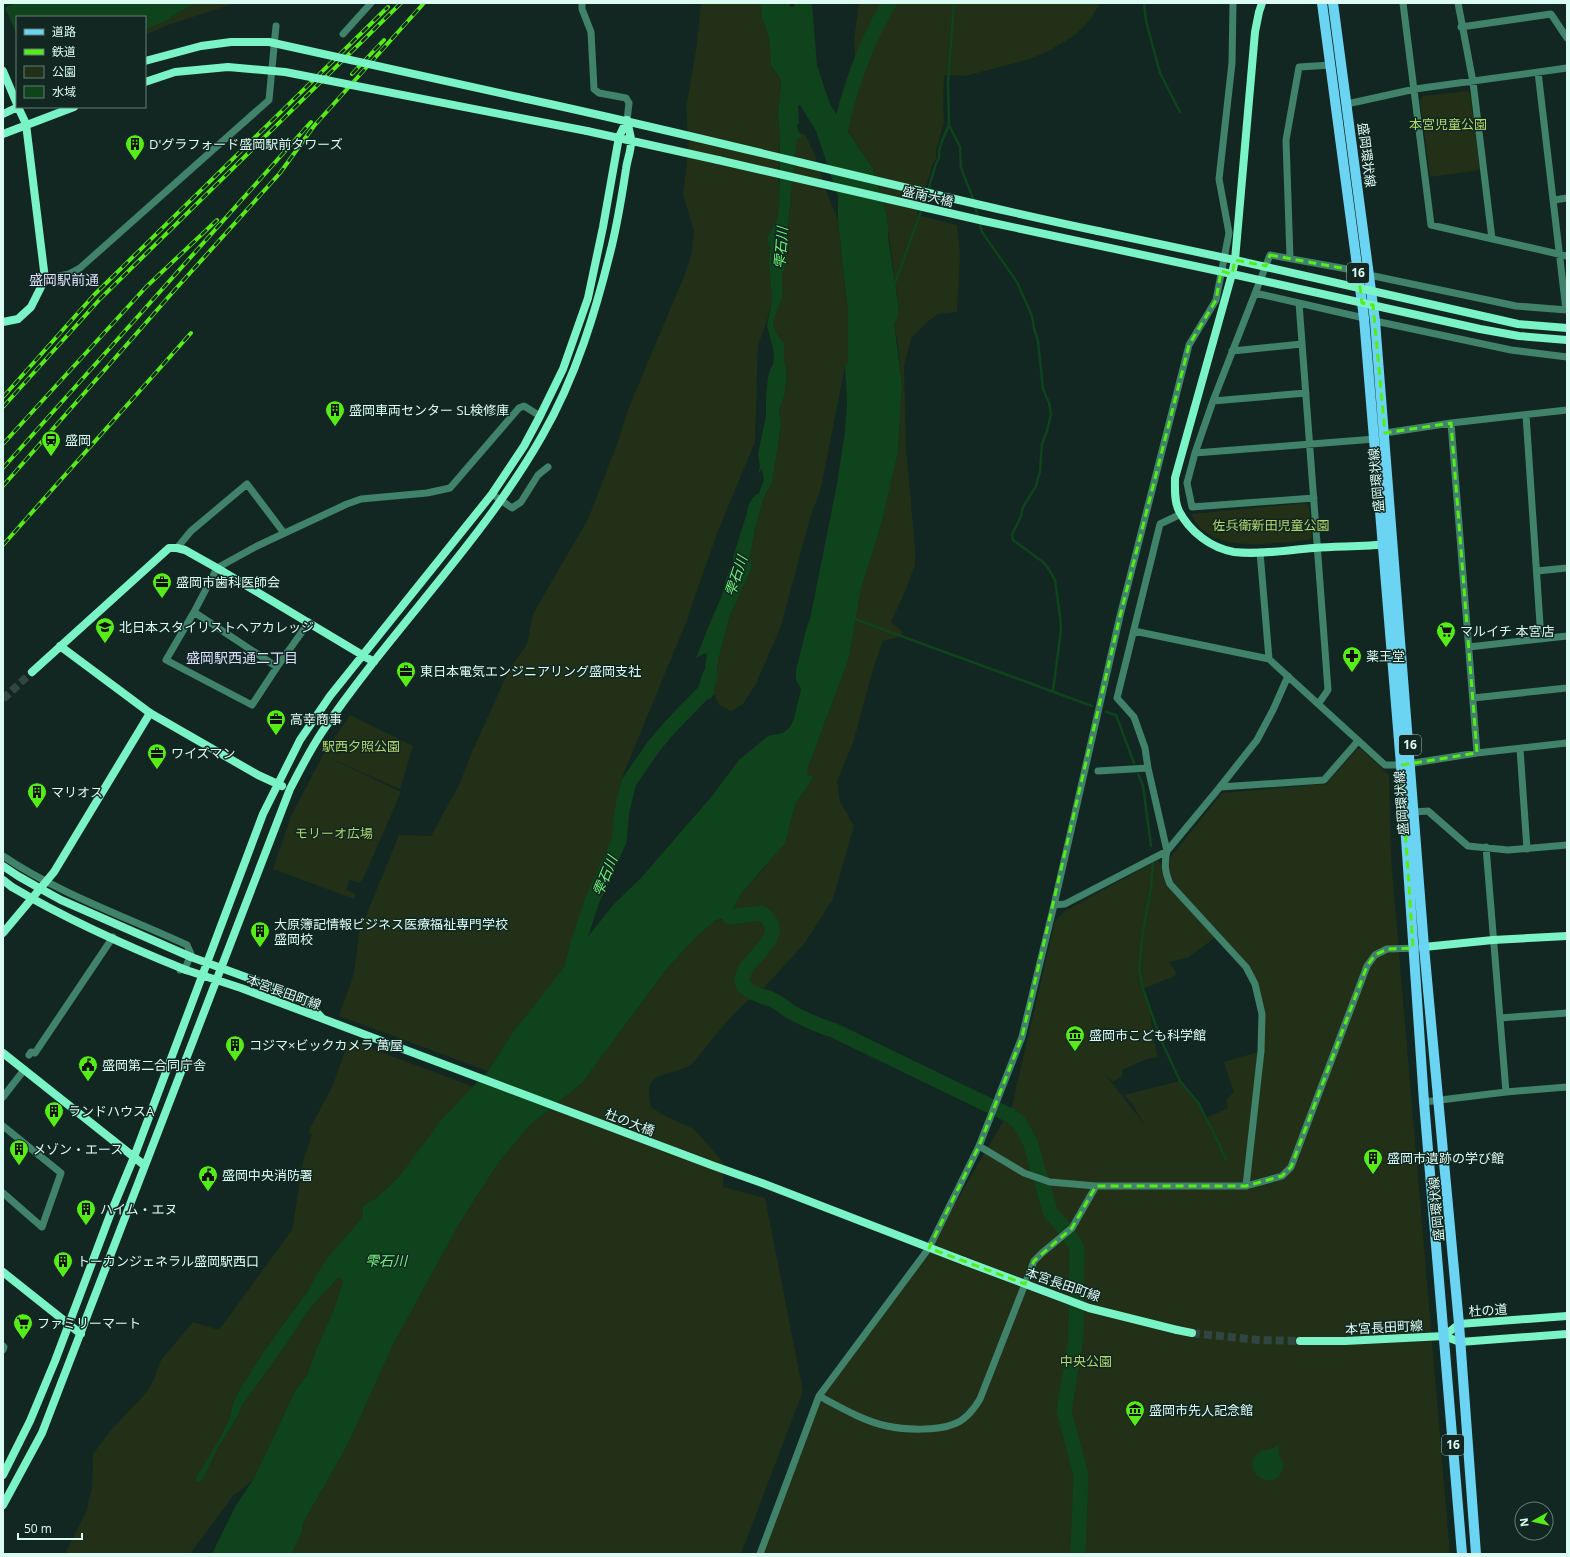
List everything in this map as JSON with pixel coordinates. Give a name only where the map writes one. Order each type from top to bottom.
[{"type":"main road","name":"盛岡環状線","points":[[1322,3],[1364,318],[1375,439],[1401,765],[1424,1102],[1462,1554]]},
{"type":"main road","name":"盛岡環状線","points":[[1333,3],[1375,321],[1394,543],[1424,947],[1459,1324],[1476,1554]]},
{"type":"street","points":[[343,34],[371,3]]},
{"type":"street","points":[[3,1506],[42,1433],[215,980],[290,789],[321,734],[374,662],[452,566],[501,500],[543,435],[567,388],[588,332],[602,288],[616,229],[631,140],[627,120],[629,103],[626,98],[599,93],[594,89],[591,32],[582,10],[582,3]]},
{"type":"street","points":[[760,1554],[819,1396],[929,1248],[979,1146],[1022,1037],[1054,905],[1120,616],[1189,345],[1216,300],[1229,233],[1219,179],[1232,63],[1233,3]]},
{"type":"street","points":[[1262,3],[1258,12],[1255,32],[1235,260],[1186,444],[1175,478],[1175,496],[1181,514],[1190,527],[1200,537],[1234,552],[1260,552],[1394,543]]},
{"type":"street","points":[[1403,3],[1431,225],[1564,256]]},
{"type":"street","points":[[1458,3],[1473,82],[1492,239]]},
{"type":"street","points":[[1462,27],[1551,14],[1567,38]]},
{"type":"street","points":[[45,278],[69,274],[80,268],[269,100],[276,26]]},
{"type":"street","name":"盛南大橋","points":[[146,61],[208,45],[231,42],[269,42],[627,120],[987,208],[1235,260],[1518,324],[1567,328]]},
{"type":"street","points":[[1290,258],[1286,140],[1299,67],[1331,65]]},
{"type":"street","name":"盛南大橋","points":[[146,82],[175,72],[228,67],[285,72],[619,137],[984,221],[1480,329],[1519,336],[1567,340]]},
{"type":"street","points":[[1347,104],[1415,89],[1567,68]]},
{"type":"street","points":[[3,71],[16,102]]},
{"type":"street","points":[[1369,275],[1516,306],[1566,310],[1564,256],[1554,200],[1538,72]]},
{"type":"street","points":[[3,114],[16,108]]},
{"type":"street","points":[[3,322],[18,319],[31,307],[45,278],[26,124],[18,108]]},
{"type":"street","points":[[3,134],[71,108]]},
{"type":"street","points":[[3,1475],[30,1421],[134,1157],[263,814],[300,740],[330,696],[492,494],[524,446],[563,369],[588,298],[603,227],[619,137],[627,120]]},
{"type":"street","points":[[1554,200],[1567,198]]},
{"type":"street","points":[[1314,498],[1192,507],[1187,484],[1195,453],[1213,401],[1270,255],[1358,272]]},
{"type":"street","points":[[1254,293],[1364,318]]},
{"type":"street","points":[[1299,303],[1328,690],[1319,703]]},
{"type":"street","points":[[1375,321],[1511,350],[1567,357]]},
{"type":"street","points":[[1232,351],[1302,344]]},
{"type":"street","points":[[1213,401],[1306,394]]},
{"type":"street","points":[[310,622],[277,667],[252,705],[166,660],[194,612],[217,568],[284,533],[361,499],[427,493],[450,488],[519,408],[524,406],[540,416]]},
{"type":"street","points":[[1385,433],[1451,423],[1567,410]]},
{"type":"street","points":[[1526,414],[1541,639]]},
{"type":"street","points":[[1451,423],[1477,753]]},
{"type":"street","points":[[1195,453],[1375,439]]},
{"type":"street","points":[[492,494],[512,508],[521,502],[538,475],[548,467]]},
{"type":"street","points":[[177,548],[191,531],[247,484],[284,533]]},
{"type":"street","points":[[1181,514],[1160,524],[1117,698],[1134,717],[1145,748],[1148,768],[1167,851],[1164,862],[1165,872],[1170,884],[1246,967],[1255,984],[1262,1014],[1261,1051],[1246,1186]]},
{"type":"street","points":[[32,672],[169,548],[185,550],[310,622],[374,662]]},
{"type":"street","points":[[1260,552],[1269,659]]},
{"type":"street","points":[[1537,571],[1567,568]]},
{"type":"street","points":[[194,612],[277,667]]},
{"type":"street","points":[[1134,631],[1269,659],[1319,703],[1385,765],[1401,765],[1477,753],[1567,743]]},
{"type":"street","points":[[1469,647],[1567,636]]},
{"type":"street","points":[[60,646],[150,713],[258,774],[290,789]]},
{"type":"street","points":[[1054,905],[1065,904],[1167,851],[1220,788],[1256,740],[1273,710],[1288,676]]},
{"type":"street","points":[[1473,698],[1567,688]]},
{"type":"street","points":[[3,933],[54,872],[150,713]]},
{"type":"street","points":[[1220,788],[1324,780],[1358,741]]},
{"type":"street","points":[[1520,749],[1527,849]]},
{"type":"street","points":[[1098,771],[1148,768]]},
{"type":"street","points":[[1414,812],[1428,811],[1468,846],[1508,850],[1567,845]]},
{"type":"street","points":[[1486,847],[1506,1092]]},
{"type":"street","points":[[3,856],[19,867],[62,889],[187,945],[191,954],[185,969],[180,971],[3,881]]},
{"type":"street","name":"本宮長田町線","points":[[3,866],[61,900],[191,957],[268,984],[307,1002],[323,1019]]},
{"type":"street","name":"本宮長田町線","points":[[3,881],[56,912],[130,948],[202,976],[323,1019]]},
{"type":"street","points":[[979,1146],[1024,1173],[1050,1182],[1096,1186],[1246,1186],[1269,1181],[1282,1176],[1291,1167],[1367,966],[1375,955],[1387,950],[1493,940],[1567,936]]},
{"type":"street","points":[[29,1055],[31,1052],[35,1053],[113,937]]},
{"type":"street","points":[[1500,1018],[1567,1013]]},
{"type":"street","name":"杜の大橋","points":[[323,1019],[762,1183],[929,1248]]},
{"type":"street","points":[[3,1053],[144,1165]]},
{"type":"street","points":[[3,1097],[24,1070]]},
{"type":"street","points":[[1424,1102],[1506,1092],[1567,1087]]},
{"type":"street","points":[[3,1126],[60,1173],[42,1227],[3,1193]]},
{"type":"street","points":[[819,1396],[870,1420],[887,1426],[905,1429],[941,1427],[954,1424],[964,1418],[973,1410],[980,1399],[1034,1261],[1068,1232],[1080,1216],[1096,1186]]},
{"type":"street","name":"本宮長田町線","points":[[929,1248],[1089,1308],[1192,1333]]},
{"type":"street","points":[[3,1272],[81,1334]]},
{"type":"street","name":"杜の道","points":[[1444,1336],[1459,1324],[1567,1316]]},
{"type":"street","points":[[1444,1336],[1460,1342],[1567,1334]]},
{"type":"street","name":"本宮長田町線","points":[[1300,1341],[1352,1341],[1444,1336]]},
{"type":"street","points":[[3,1346],[3,1350]]},
{"type":"highlighted area","points":[[1270,255],[1358,271],[1362,303],[1373,305],[1385,433],[1451,423],[1477,753],[1401,765],[1413,948],[1387,949],[1375,955],[1367,966],[1291,1167],[1282,1176],[1246,1186],[1096,1186],[1072,1228],[1034,1261],[1025,1284],[929,1248],[979,1146],[1022,1037],[1120,616],[1189,345],[1216,300],[1221,271],[1232,274],[1235,260],[1266,266]]},
{"type":"green space","points":[[197,3],[236,3],[171,24],[146,35],[146,30],[170,19],[172,16]]},
{"type":"green space","points":[[701,3],[761,3],[762,18],[769,37],[771,62],[773,69],[780,78],[781,86],[778,113],[780,137],[778,178],[780,198],[779,212],[769,235],[772,300],[767,321],[758,345],[755,442],[718,531],[685,625],[623,775],[619,791],[612,845],[597,877],[573,957],[513,1032],[488,1071],[339,1016],[354,974],[359,933],[399,835],[431,836],[460,783],[472,752],[509,670],[527,644],[533,614],[588,519],[618,442],[627,412],[685,274],[691,256],[694,231],[683,195],[689,144],[686,109],[696,50]]},
{"type":"green space","points":[[859,3],[1100,3],[1090,20],[1074,36],[1050,50],[1030,59],[965,76],[944,75],[944,123],[936,150],[936,159],[933,164],[917,215],[957,225],[960,257],[957,312],[938,314],[926,323],[912,337],[904,365],[906,448],[915,547],[915,565],[891,622],[903,632],[899,637],[883,641],[873,669],[853,743],[837,781],[840,802],[854,826],[833,899],[804,944],[762,990],[745,1003],[729,1019],[692,1064],[683,1069],[660,1076],[654,1080],[650,1086],[649,1094],[651,1107],[663,1115],[694,1129],[723,1162],[723,1187],[765,1198],[803,1391],[741,1554],[292,1554],[302,1532],[303,1523],[346,1448],[394,1343],[459,1224],[498,1163],[529,1126],[583,1082],[665,971],[696,937],[715,921],[721,920],[733,910],[741,894],[766,866],[790,826],[796,803],[814,777],[806,776],[849,658],[861,589],[882,522],[898,452],[902,384],[894,323],[899,310],[886,213],[873,169],[841,120],[849,86],[856,68],[854,40]]},
{"type":"green space","name":"本宮児童公園","points":[[1467,91],[1470,93],[1480,170],[1430,177],[1420,101],[1423,96]]},
{"type":"green space","points":[[801,134],[805,134],[813,151],[825,188],[838,220],[848,312],[848,362],[845,366],[821,488],[810,518],[781,626],[756,684],[743,704],[731,711],[719,705],[714,694],[718,661],[730,615],[752,568],[750,557],[755,529],[764,497],[772,483],[778,445],[781,425],[779,411],[784,396],[787,374],[784,359],[784,343],[775,331],[773,322],[782,299],[782,280],[785,264],[797,139],[801,138]]},
{"type":"green space","name":"佐兵衛新田児童公園","points":[[1306,503],[1309,507],[1312,538],[1308,540],[1280,543],[1250,544],[1221,540],[1208,534],[1198,525],[1191,514]]},
{"type":"green space","name":"駅西夕照公園","points":[[350,715],[413,746],[400,789],[323,755]]},
{"type":"green space","name":"中央公園","points":[[1357,749],[1361,749],[1389,775],[1391,858],[1450,1554],[761,1554],[819,1396],[929,1248],[1012,1106],[1055,921],[1065,911],[1158,860],[1165,872],[1169,859],[1222,793],[1326,784]],"holes":[[[1217,936],[1255,984],[1262,1014],[1261,1051],[1224,1062],[1234,1092],[1226,1100],[1228,1108],[1206,1118],[1199,1104],[1180,1081],[1124,1095],[1131,1102],[1144,1124],[1105,1074],[1113,1082],[1122,1076],[1122,1070],[1147,1059],[1158,1057],[1153,1037],[1150,1010],[1143,989],[1177,975],[1170,962],[1189,957]]]},
{"type":"green space","name":"モリーオ広場","points":[[323,755],[401,792],[363,879],[359,883],[350,880],[346,890],[356,894],[354,899],[273,869],[291,816]]},
{"type":"green space","points":[[349,1040],[474,1087],[399,1177],[376,1198],[363,1206],[362,1218],[315,1277],[309,1289],[265,1350],[241,1387],[233,1402],[230,1417],[203,1479],[217,1450],[238,1416],[242,1406],[311,1307],[337,1279],[340,1278],[343,1282],[334,1309],[307,1375],[296,1389],[253,1480],[233,1496],[190,1554],[65,1554],[87,1510],[92,1487],[93,1454],[111,1430],[146,1393],[154,1379],[161,1360],[193,1322],[219,1330],[292,1230],[303,1162],[312,1135],[308,1132],[333,1085]]},
{"type":"water","points":[[16,3],[197,3],[172,16],[170,19],[146,30],[146,16],[16,16],[16,69],[3,8]]},
{"type":"water","name":"雫石川","points":[[761,3],[789,3],[790,7],[794,7],[795,3],[812,3],[817,65],[825,90],[831,106],[873,169],[886,213],[888,237],[899,310],[897,319],[894,323],[902,384],[898,452],[882,522],[861,589],[849,658],[808,768],[807,775],[814,777],[796,803],[785,843],[741,894],[733,910],[726,917],[715,921],[696,937],[665,971],[583,1082],[529,1126],[498,1163],[459,1224],[394,1343],[346,1448],[303,1523],[302,1532],[292,1554],[212,1554],[236,1505],[253,1480],[296,1389],[307,1375],[334,1309],[343,1282],[340,1278],[337,1279],[311,1307],[242,1406],[238,1416],[217,1450],[203,1479],[201,1481],[196,1481],[196,1478],[221,1436],[230,1417],[233,1402],[241,1387],[265,1350],[309,1289],[328,1257],[362,1218],[363,1206],[376,1198],[399,1177],[443,1118],[488,1071],[513,1032],[613,905],[641,878],[712,796],[739,760],[768,736],[783,733],[790,727],[794,719],[801,689],[796,680],[796,670],[810,619],[837,484],[845,432],[847,402],[845,366],[848,362],[848,312],[838,220],[838,196],[816,131],[800,105],[798,105],[799,123],[797,125],[801,138],[797,139],[785,264],[782,280],[782,299],[773,322],[775,331],[784,343],[784,359],[787,374],[784,396],[779,411],[781,425],[778,445],[772,483],[764,497],[755,529],[750,557],[752,568],[730,615],[718,661],[714,694],[710,699],[707,699],[699,690],[704,677],[707,654],[705,653],[696,658],[733,564],[733,557],[749,504],[759,493],[764,480],[762,469],[758,474],[760,467],[758,454],[766,416],[768,377],[774,357],[767,326],[772,300],[769,261],[770,248],[767,238],[775,224],[779,212],[780,137],[778,113],[781,86],[780,78],[771,66],[769,37],[762,18]]},
{"type":"water","points":[[1279,1444],[1279,1453],[1283,1462],[1283,1468],[1279,1476],[1274,1479],[1267,1480],[1261,1478],[1256,1474],[1253,1468],[1253,1461],[1259,1452],[1272,1449]]},
{"type":"pier","points":[[4,5],[16,33],[16,76],[3,80]]},
{"type":"waterway","name":"雫石川","points":[[838,141],[846,105],[858,70],[872,35],[889,3]]},
{"type":"waterway","points":[[954,3],[948,82],[949,125],[960,147],[961,168],[974,201]]},
{"type":"waterway","points":[[1144,3],[1146,21],[1160,73],[1180,112]]},
{"type":"waterway","points":[[894,286],[925,200],[939,158],[939,151],[942,141],[949,125]]},
{"type":"waterway","points":[[975,206],[982,232],[1017,282],[1032,316],[1038,341],[1043,389],[1049,403],[1051,414],[1042,444],[1040,471],[1036,486],[1023,507],[1021,516],[1012,535],[1013,540],[1043,562],[1055,580],[1061,630],[1053,691]]},
{"type":"waterway","points":[[852,618],[1092,706]]},
{"type":"waterway","name":"雫石川","points":[[571,972],[578,943],[592,901],[619,841],[622,810],[629,782],[654,746],[705,691],[710,675]]},
{"type":"waterway","points":[[1106,712],[1116,715],[1134,763]]},
{"type":"waterway","points":[[1138,774],[1143,786],[1151,846]]},
{"type":"waterway","points":[[1153,862],[1151,889],[1143,930],[1139,969],[1143,989],[1161,1040],[1180,1081],[1199,1104],[1226,1160]]},
{"type":"waterway","points":[[718,897],[730,917],[762,913],[770,922],[772,931],[769,940],[743,973],[742,982],[747,989],[755,994],[773,1000],[801,1017],[833,1030],[1011,1116],[1019,1122],[1030,1142],[1051,1214],[1061,1224],[1077,1247],[1076,1339],[1064,1411],[1081,1475],[1078,1554]]},
{"type":"tunnel","points":[[3,699],[32,672]]},
{"type":"tunnel","points":[[1192,1333],[1258,1340],[1300,1341]]},
{"type":"railway","points":[[3,407],[100,299],[401,3]]},
{"type":"railway","points":[[3,486],[172,293],[280,173],[314,126],[424,3]]},
{"type":"railway","points":[[3,397],[94,295],[388,7]]},
{"type":"railway","points":[[352,74],[384,40]]},
{"type":"railway","points":[[3,468],[311,122]]},
{"type":"railway","points":[[3,444],[146,287],[217,220]]},
{"type":"railway","points":[[3,545],[191,333]]},
{"type":"place","name":"D'グラフォード盛岡駅前タワーズ","points":[[135,161]]},
{"type":"place","name":"盛岡車両センター SL検修庫","points":[[335,427]]},
{"type":"place","name":"盛岡","points":[[51,457]]},
{"type":"place","name":"盛岡市歯科医師会","points":[[162,599]]},
{"type":"place","name":"北日本スタイリストヘアカレッジ","points":[[105,644]]},
{"type":"place","name":"マルイチ 本宮店","points":[[1446,648]]},
{"type":"place","name":"薬王堂","points":[[1352,673]]},
{"type":"place","name":"東日本電気エンジニアリング盛岡支社","points":[[406,688]]},
{"type":"place","name":"高幸商事","points":[[276,736]]},
{"type":"place","name":"ワイズマン","points":[[157,770]]},
{"type":"place","name":"マリオス","points":[[37,809]]},
{"type":"place","name":"大原簿記情報ビジネス医療福祉専門学校 盛岡校","points":[[260,948]]},
{"type":"place","name":"盛岡市こども科学館","points":[[1075,1052]]},
{"type":"place","name":"コジマ×ビックカメラ 萬屋","points":[[235,1062]]},
{"type":"place","name":"盛岡第二合同庁舎","points":[[88,1082]]},
{"type":"place","name":"ランドハウスA","points":[[54,1128]]},
{"type":"place","name":"メゾン・エース","points":[[19,1166]]},
{"type":"place","name":"盛岡市遺跡の学び館","points":[[1373,1175]]},
{"type":"place","name":"盛岡中央消防署","points":[[208,1192]]},
{"type":"place","name":"ハイム・エヌ","points":[[86,1226]]},
{"type":"place","name":"トーカンジェネラル盛岡駅西口","points":[[63,1278]]},
{"type":"place","name":"ファミリーマート","points":[[23,1340]]},
{"type":"place","name":"盛岡市先人記念館","points":[[1135,1427]]},
{"type":"district","name":"盛岡駅前通","points":[[64,280]]},
{"type":"district","name":"盛岡駅西通二丁目","points":[[242,658]]}]
